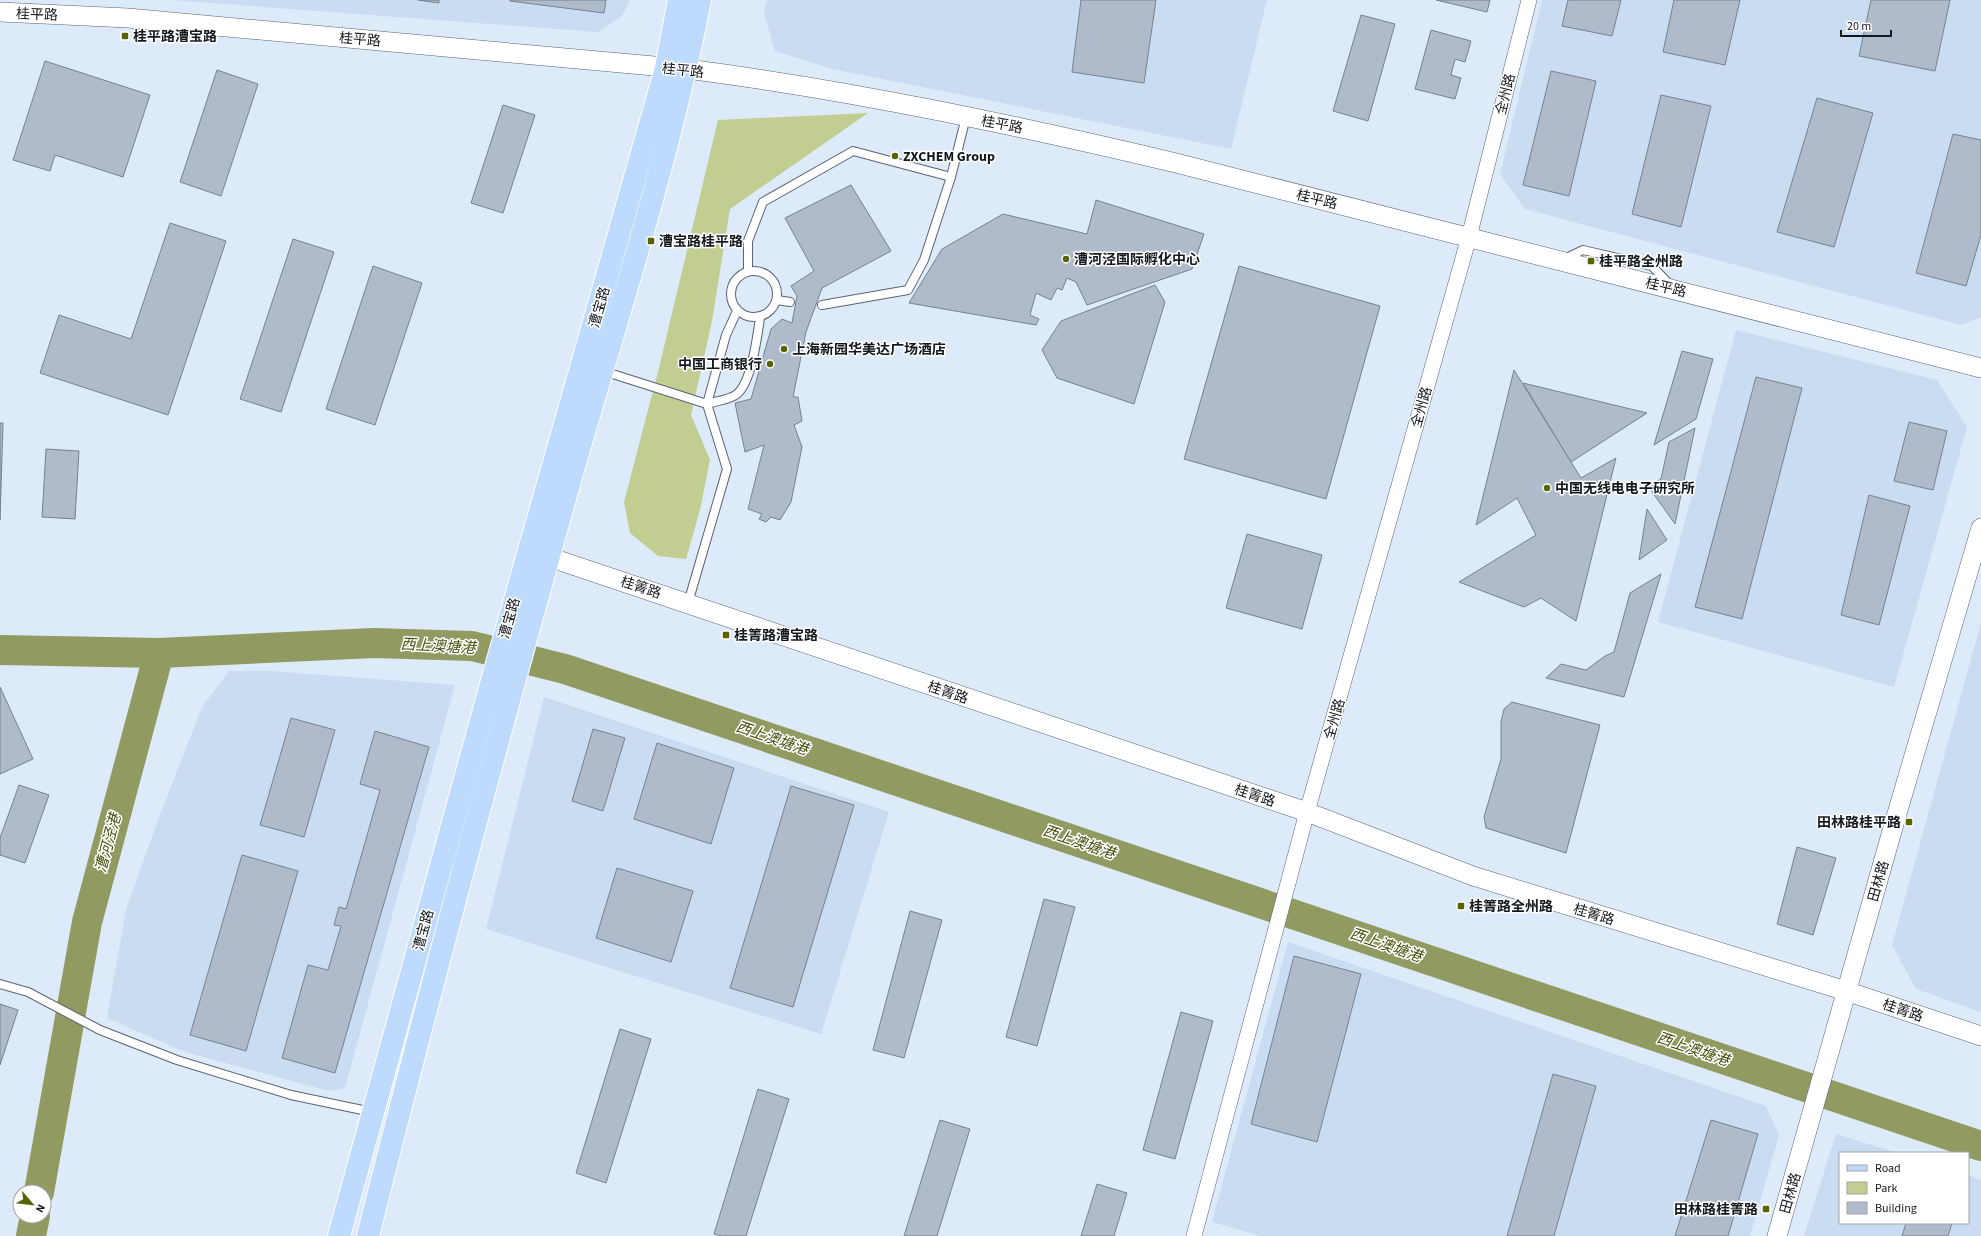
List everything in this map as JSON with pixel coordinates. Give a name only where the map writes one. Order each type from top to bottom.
[{"type":"main road","name":"漕宝路","points":[[339,1236],[506,631],[539,553],[601,371],[641,237],[676,69],[679,0]]},
{"type":"main road","name":"漕宝路","points":[[368,1236],[424,1011],[527,632],[539,553],[676,69],[700,0]]},
{"type":"street","name":"全州路","points":[[1197,1235],[1307,812],[1469,237],[1529,0]]},
{"type":"street","name":"桂平路","points":[[0,12],[128,18],[676,69],[738,76],[966,116],[1176,163],[1981,368]]},
{"type":"street","name":"田林路","points":[[1777,1236],[1810,1125],[1846,991],[1981,528]]},
{"type":"street","name":"桂箐路","points":[[539,553],[1307,812],[1472,876],[1846,991],[1981,1036]]},
{"type":"lane","points":[[822,306],[908,290],[924,260],[951,177],[966,116]]},
{"type":"lane","points":[[748,271],[748,241],[763,202],[853,151],[951,177]]},
{"type":"lane","points":[[748,271],[761,271],[771,277],[778,288],[778,300],[771,311],[760,318],[748,317],[737,311],[731,300],[731,288],[738,277],[748,271]]},
{"type":"lane","points":[[778,300],[790,302]]},
{"type":"lane","points":[[688,603],[726,469],[707,404],[726,336],[737,311]]},
{"type":"lane","points":[[601,371],[707,404],[736,395],[744,385],[757,339],[760,318]]},
{"type":"lane","points":[[0,984],[28,992],[100,1030],[177,1060],[291,1095],[373,1113]]},
{"type":"shaded area","points":[[171,0],[630,0],[622,16],[598,32]]},
{"type":"shaded area","points":[[767,0],[1267,0],[1231,149],[832,69],[775,51],[764,13]]},
{"type":"shaded area","points":[[1542,0],[1981,0],[1981,317],[1961,325],[1525,209],[1500,174]]},
{"type":"shaded area","points":[[1736,330],[1937,380],[1967,427],[1894,687],[1658,622]]},
{"type":"shaded area","points":[[1981,623],[1981,1012],[1916,989],[1892,945]]},
{"type":"shaded area","points":[[229,671],[271,671],[455,685],[345,1088],[329,1091],[185,1052],[107,1018],[126,910],[158,820],[202,707]]},
{"type":"shaded area","points":[[544,697],[889,812],[821,1034],[486,929]]},
{"type":"shaded area","points":[[1288,942],[1766,1106],[1779,1135],[1750,1236],[1261,1236],[1212,1222]]},
{"type":"shaded area","points":[[1836,1134],[1894,1152],[1839,1152],[1839,1224],[1969,1224],[1969,1175],[1981,1180],[1981,1236],[1804,1236]]},
{"type":"green space","points":[[868,113],[730,209],[712,321],[691,415],[710,460],[700,510],[686,559],[658,556],[630,533],[624,502],[659,368],[718,120]]},
{"type":"building","points":[[418,0],[439,0],[439,3]]},
{"type":"building","points":[[510,0],[606,0],[604,13]]},
{"type":"building","points":[[1081,0],[1156,0],[1144,83],[1072,72]]},
{"type":"building","points":[[1436,0],[1490,0],[1487,12]]},
{"type":"building","points":[[1568,0],[1621,0],[1612,36],[1562,26]]},
{"type":"building","points":[[1674,0],[1740,0],[1725,65],[1663,52]]},
{"type":"building","points":[[1871,0],[1950,0],[1935,71],[1859,56]]},
{"type":"building","points":[[1361,15],[1395,24],[1368,121],[1333,111]]},
{"type":"building","points":[[1431,30],[1471,41],[1465,62],[1455,59],[1451,75],[1461,78],[1455,99],[1415,89]]},
{"type":"building","points":[[45,61],[150,95],[123,177],[55,155],[50,171],[13,160]]},
{"type":"building","points":[[217,70],[258,84],[221,196],[180,182]]},
{"type":"building","points":[[1551,71],[1596,81],[1569,196],[1523,185]]},
{"type":"building","points":[[1661,95],[1711,106],[1681,227],[1632,214]]},
{"type":"building","points":[[1817,98],[1873,113],[1834,247],[1777,232]]},
{"type":"building","points":[[503,105],[535,115],[503,213],[471,203]]},
{"type":"building","points":[[1953,134],[1981,140],[1981,235],[1966,286],[1916,273]]},
{"type":"building","name":"上海新园华美达广场酒店","points":[[851,185],[891,251],[822,288],[806,332],[793,397],[798,397],[802,421],[794,425],[802,447],[791,502],[780,520],[771,517],[766,522],[759,519],[762,514],[748,509],[764,445],[745,452],[735,403],[751,399],[771,329],[782,319],[792,323],[797,296],[791,286],[814,271],[785,218]]},
{"type":"building","name":"漕河泾国际孵化中心","points":[[1096,200],[1204,234],[1192,269],[1087,305],[1076,282],[1067,278],[1062,290],[1057,288],[1051,300],[1036,293],[1030,315],[1039,319],[1036,325],[909,303],[942,249],[1003,214],[1087,234]]},
{"type":"building","points":[[170,223],[226,241],[168,415],[40,373],[59,315],[131,339]]},
{"type":"building","points":[[293,239],[334,252],[281,412],[240,399]]},
{"type":"building","points":[[373,266],[422,283],[375,425],[326,409]]},
{"type":"building","points":[[1239,266],[1380,306],[1326,499],[1184,459]]},
{"type":"building","points":[[1155,285],[1165,302],[1134,404],[1057,378],[1042,350],[1061,321]]},
{"type":"building","points":[[1682,351],[1713,359],[1696,419],[1654,445]]},
{"type":"building","name":"中国无线电电子研究所","points":[[1514,370],[1581,478],[1616,458],[1576,621],[1541,598],[1524,607],[1459,582],[1536,535],[1517,498],[1476,525]]},
{"type":"building","points":[[1756,377],[1802,388],[1742,619],[1695,607]]},
{"type":"building","points":[[1523,383],[1647,413],[1571,462]]},
{"type":"building","points":[[1909,422],[1947,431],[1933,490],[1894,481]]},
{"type":"building","points":[[0,423],[3,423],[0,520]]},
{"type":"building","points":[[1695,428],[1675,524],[1648,486],[1661,479],[1669,442]]},
{"type":"building","points":[[46,449],[79,451],[75,519],[42,517]]},
{"type":"building","points":[[1869,495],[1910,506],[1879,625],[1841,615]]},
{"type":"building","points":[[1647,509],[1667,540],[1639,560]]},
{"type":"building","points":[[1247,534],[1322,555],[1302,629],[1226,608]]},
{"type":"building","points":[[1661,574],[1624,697],[1546,678],[1561,664],[1586,670],[1605,656],[1614,652],[1630,593]]},
{"type":"building","points":[[0,687],[33,759],[0,774]]},
{"type":"building","points":[[1512,702],[1600,725],[1566,853],[1486,828],[1484,817],[1501,759],[1501,722],[1504,709]]},
{"type":"building","points":[[291,718],[335,730],[304,837],[260,825]]},
{"type":"building","points":[[593,729],[625,738],[603,811],[572,801]]},
{"type":"building","points":[[375,731],[429,747],[335,1073],[282,1058],[308,965],[328,970],[341,926],[334,925],[339,907],[346,909],[380,790],[360,784]]},
{"type":"building","points":[[657,743],[734,768],[711,844],[634,819]]},
{"type":"building","points":[[19,785],[49,795],[25,863],[0,855],[0,838]]},
{"type":"building","points":[[791,786],[854,805],[793,1007],[730,988]]},
{"type":"building","points":[[1797,847],[1836,858],[1813,935],[1777,924]]},
{"type":"building","points":[[242,855],[298,871],[246,1051],[190,1035]]},
{"type":"building","points":[[617,868],[693,891],[671,962],[596,938]]},
{"type":"building","points":[[1044,899],[1075,907],[1037,1046],[1006,1037]]},
{"type":"building","points":[[910,911],[942,920],[904,1058],[873,1050]]},
{"type":"building","points":[[1294,956],[1361,974],[1317,1142],[1251,1124]]},
{"type":"building","points":[[0,1004],[18,1010],[0,1065]]},
{"type":"building","points":[[1181,1012],[1213,1021],[1175,1159],[1143,1150]]},
{"type":"building","points":[[620,1029],[651,1039],[606,1183],[576,1173]]},
{"type":"building","points":[[1553,1074],[1596,1086],[1554,1236],[1507,1236]]},
{"type":"building","points":[[758,1089],[789,1099],[746,1236],[722,1236],[714,1234]]},
{"type":"building","points":[[940,1120],[970,1129],[937,1236],[904,1236]]},
{"type":"building","points":[[1711,1120],[1758,1134],[1728,1236],[1675,1236]]},
{"type":"building","points":[[1097,1184],[1127,1193],[1114,1236],[1081,1236]]},
{"type":"building","points":[[1906,1224],[1952,1224],[1948,1236],[1902,1236]]},
{"type":"waterway","name":"西上澳塘港","points":[[0,650],[159,653],[374,643],[472,646],[565,669],[1981,1146]]},
{"type":"waterway","name":"漕河泾港","points":[[40,1184],[87,922],[159,653]]},
{"type":"waterway","name":"漕河泾港","points":[[31,1236],[33,1224]]},
{"type":"place","name":"桂平路漕宝路","points":[[125,36]]},
{"type":"place","name":"ZXCHEM Group","points":[[895,156]]},
{"type":"place","name":"漕宝路桂平路","points":[[651,241]]},
{"type":"place","name":"漕河泾国际孵化中心","points":[[1066,259]]},
{"type":"place","name":"桂平路全州路","points":[[1591,261]]},
{"type":"place","name":"上海新园华美达广场酒店","points":[[784,349]]},
{"type":"place","name":"中国工商银行","points":[[770,364]]},
{"type":"place","name":"中国无线电电子研究所","points":[[1547,488]]},
{"type":"place","name":"桂箐路漕宝路","points":[[726,635]]},
{"type":"place","name":"田林路桂平路","points":[[1909,822]]},
{"type":"place","name":"桂箐路全州路","points":[[1461,906]]},
{"type":"place","name":"田林路桂箐路","points":[[1766,1209]]}]
